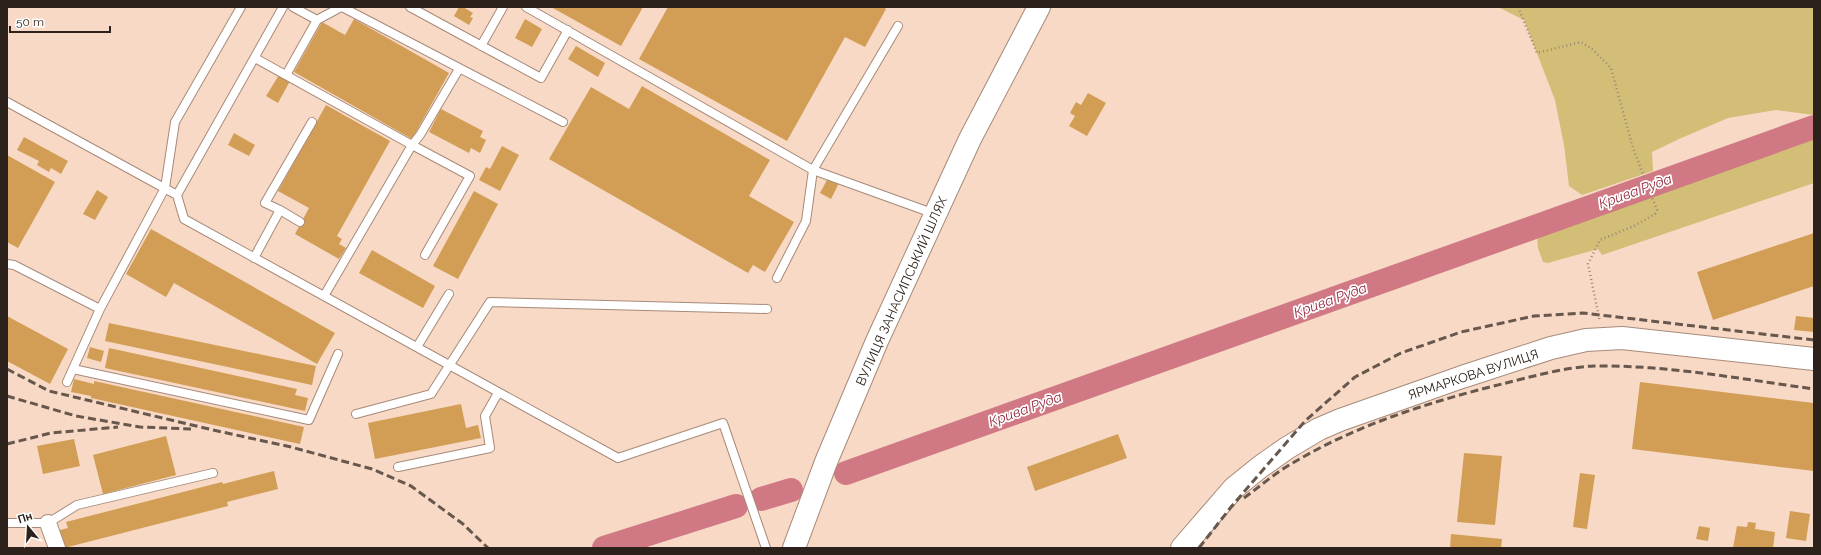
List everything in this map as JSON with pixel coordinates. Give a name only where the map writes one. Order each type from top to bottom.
[{"type":"street","name":"ВУЛИЦЯ ЗАНАСИПСЬКИЙ ШЛЯХ","points":[[794,548],[852,398],[935,214],[970,139],[1039,7]]},
{"type":"street","name":"ЯРМАРКОВА ВУЛИЦЯ","points":[[1182,548],[1234,488],[1287,448],[1318,429],[1447,382],[1551,348],[1586,340],[1622,338],[1814,359]]},
{"type":"street","points":[[48,523],[57,548]]},
{"type":"lane","points":[[67,382],[100,309],[165,188],[175,122],[241,7]]},
{"type":"lane","points":[[177,195],[283,7]]},
{"type":"lane","points":[[293,7],[317,20]]},
{"type":"lane","points":[[286,75],[317,20],[342,7],[562,122]]},
{"type":"lane","points":[[410,7],[541,78],[568,30]]},
{"type":"lane","points":[[481,46],[503,7]]},
{"type":"lane","points":[[526,7],[813,170],[935,214]]},
{"type":"lane","points":[[777,278],[806,221],[813,170],[898,26]]},
{"type":"lane","points":[[254,58],[470,176],[426,255]]},
{"type":"lane","points":[[324,296],[412,145],[420,135],[459,69]]},
{"type":"lane","points":[[7,102],[177,195],[184,219],[618,458],[723,423],[766,548]]},
{"type":"lane","points":[[300,222],[265,203],[312,122]]},
{"type":"lane","points":[[254,258],[280,210]]},
{"type":"lane","points":[[7,264],[14,265],[100,309]]},
{"type":"lane","points":[[417,348],[449,294]]},
{"type":"lane","points":[[356,414],[431,394],[490,302],[766,309]]},
{"type":"lane","points":[[73,369],[309,420],[338,354]]},
{"type":"lane","points":[[398,468],[490,448],[486,416],[498,393]]},
{"type":"lane","points":[[7,523],[48,523],[78,504],[213,472]]},
{"type":"path","points":[[1518,7],[1536,53],[1581,42],[1592,49],[1611,68],[1633,148],[1657,210],[1655,214],[1636,225],[1600,240],[1588,264],[1603,339]]},
{"type":"shaded area","points":[[1498,7],[1814,7],[1814,115],[1776,110],[1728,118],[1652,152],[1653,171],[1582,195],[1569,186],[1564,145],[1555,100],[1524,20]]},
{"type":"shaded area","points":[[1814,132],[1814,183],[1602,255],[1598,249],[1548,263],[1543,262],[1538,248],[1537,234],[1541,231],[1667,188],[1749,154]]},
{"type":"building","points":[[459,7],[463,7],[473,13],[470,17],[473,18],[469,25],[454,16]]},
{"type":"building","points":[[551,7],[643,7],[621,46]]},
{"type":"building","points":[[668,7],[883,7],[886,9],[865,47],[845,37],[787,141],[639,59]]},
{"type":"building","points":[[354,19],[449,73],[412,139],[294,72],[322,22],[345,35]]},
{"type":"building","points":[[525,19],[542,29],[532,47],[515,38]]},
{"type":"building","points":[[576,46],[605,63],[598,77],[568,59]]},
{"type":"building","points":[[279,75],[290,81],[278,103],[266,96]]},
{"type":"building","points":[[642,86],[770,160],[749,196],[794,222],[765,272],[753,265],[748,273],[549,159],[591,87],[629,109]]},
{"type":"building","points":[[1088,93],[1106,103],[1087,136],[1069,126],[1075,116],[1070,113],[1076,102],[1081,105]]},
{"type":"building","points":[[326,105],[390,141],[337,236],[342,239],[339,244],[346,248],[339,259],[295,234],[309,208],[278,191]]},
{"type":"building","points":[[441,109],[483,131],[480,137],[486,140],[480,153],[471,148],[469,153],[429,132]]},
{"type":"building","points":[[234,133],[255,145],[249,156],[228,145]]},
{"type":"building","points":[[24,137],[68,161],[61,174],[51,168],[49,172],[37,165],[39,161],[17,150]]},
{"type":"building","points":[[502,146],[519,155],[500,191],[479,180],[486,167],[490,169]]},
{"type":"building","points":[[7,155],[55,182],[18,248],[7,242]]},
{"type":"building","points":[[828,178],[839,183],[831,199],[820,193]]},
{"type":"building","points":[[97,190],[108,197],[95,220],[83,214]]},
{"type":"building","points":[[474,191],[498,204],[458,279],[433,266]]},
{"type":"building","points":[[151,229],[335,333],[317,364],[174,283],[166,297],[126,274]]},
{"type":"building","points":[[1814,233],[1814,286],[1713,320],[1697,272]]},
{"type":"building","points":[[372,250],[435,286],[423,308],[359,273]]},
{"type":"building","points":[[7,316],[68,349],[50,384],[7,361]]},
{"type":"building","points":[[1796,316],[1814,318],[1814,332],[1794,330]]},
{"type":"building","points":[[109,323],[316,366],[312,385],[105,341]]},
{"type":"building","points":[[90,347],[104,351],[101,362],[87,358]]},
{"type":"building","points":[[109,348],[297,389],[295,395],[308,398],[305,411],[105,368]]},
{"type":"building","points":[[74,379],[94,384],[94,381],[304,427],[300,444],[91,398],[91,396],[71,392]]},
{"type":"building","points":[[1640,382],[1814,403],[1814,471],[1632,449]]},
{"type":"building","points":[[461,404],[466,428],[478,425],[481,438],[375,459],[368,423]]},
{"type":"building","points":[[1118,434],[1127,458],[1035,491],[1027,467]]},
{"type":"building","points":[[166,436],[176,475],[103,494],[93,455]]},
{"type":"building","points":[[74,439],[80,466],[43,474],[37,446]]},
{"type":"building","points":[[1464,453],[1502,456],[1495,525],[1457,522]]},
{"type":"building","points":[[274,471],[278,489],[227,502],[228,506],[64,548],[60,530],[68,528],[66,522],[222,482],[223,484]]},
{"type":"building","points":[[1580,473],[1595,475],[1587,529],[1573,527]]},
{"type":"building","points":[[1790,511],[1810,514],[1806,541],[1786,538]]},
{"type":"building","points":[[1748,522],[1756,523],[1755,529],[1775,532],[1773,548],[1733,548],[1737,526],[1747,527]]},
{"type":"building","points":[[1699,526],[1710,528],[1708,541],[1696,539]]},
{"type":"building","points":[[1451,534],[1502,539],[1501,548],[1450,548]]},
{"type":"waterway","name":"Крива Руда","points":[[846,473],[1814,127]]},
{"type":"waterway","points":[[761,499],[791,490]]},
{"type":"waterway","name":"Крива Руда","points":[[604,548],[736,506]]},
{"type":"railway","points":[[1199,548],[1231,507],[1305,421],[1355,377],[1401,353],[1461,332],[1534,316],[1583,313],[1814,340]]},
{"type":"railway","points":[[1244,498],[1291,464],[1316,450],[1367,426],[1447,399],[1524,378],[1560,370],[1594,366],[1622,366],[1677,370],[1814,389]]},
{"type":"railway","points":[[7,369],[49,391],[291,447],[372,469],[411,486],[463,524],[488,548]]},
{"type":"railway","points":[[7,396],[76,416],[140,427],[191,429]]},
{"type":"railway","points":[[7,444],[51,433],[118,427]]}]
